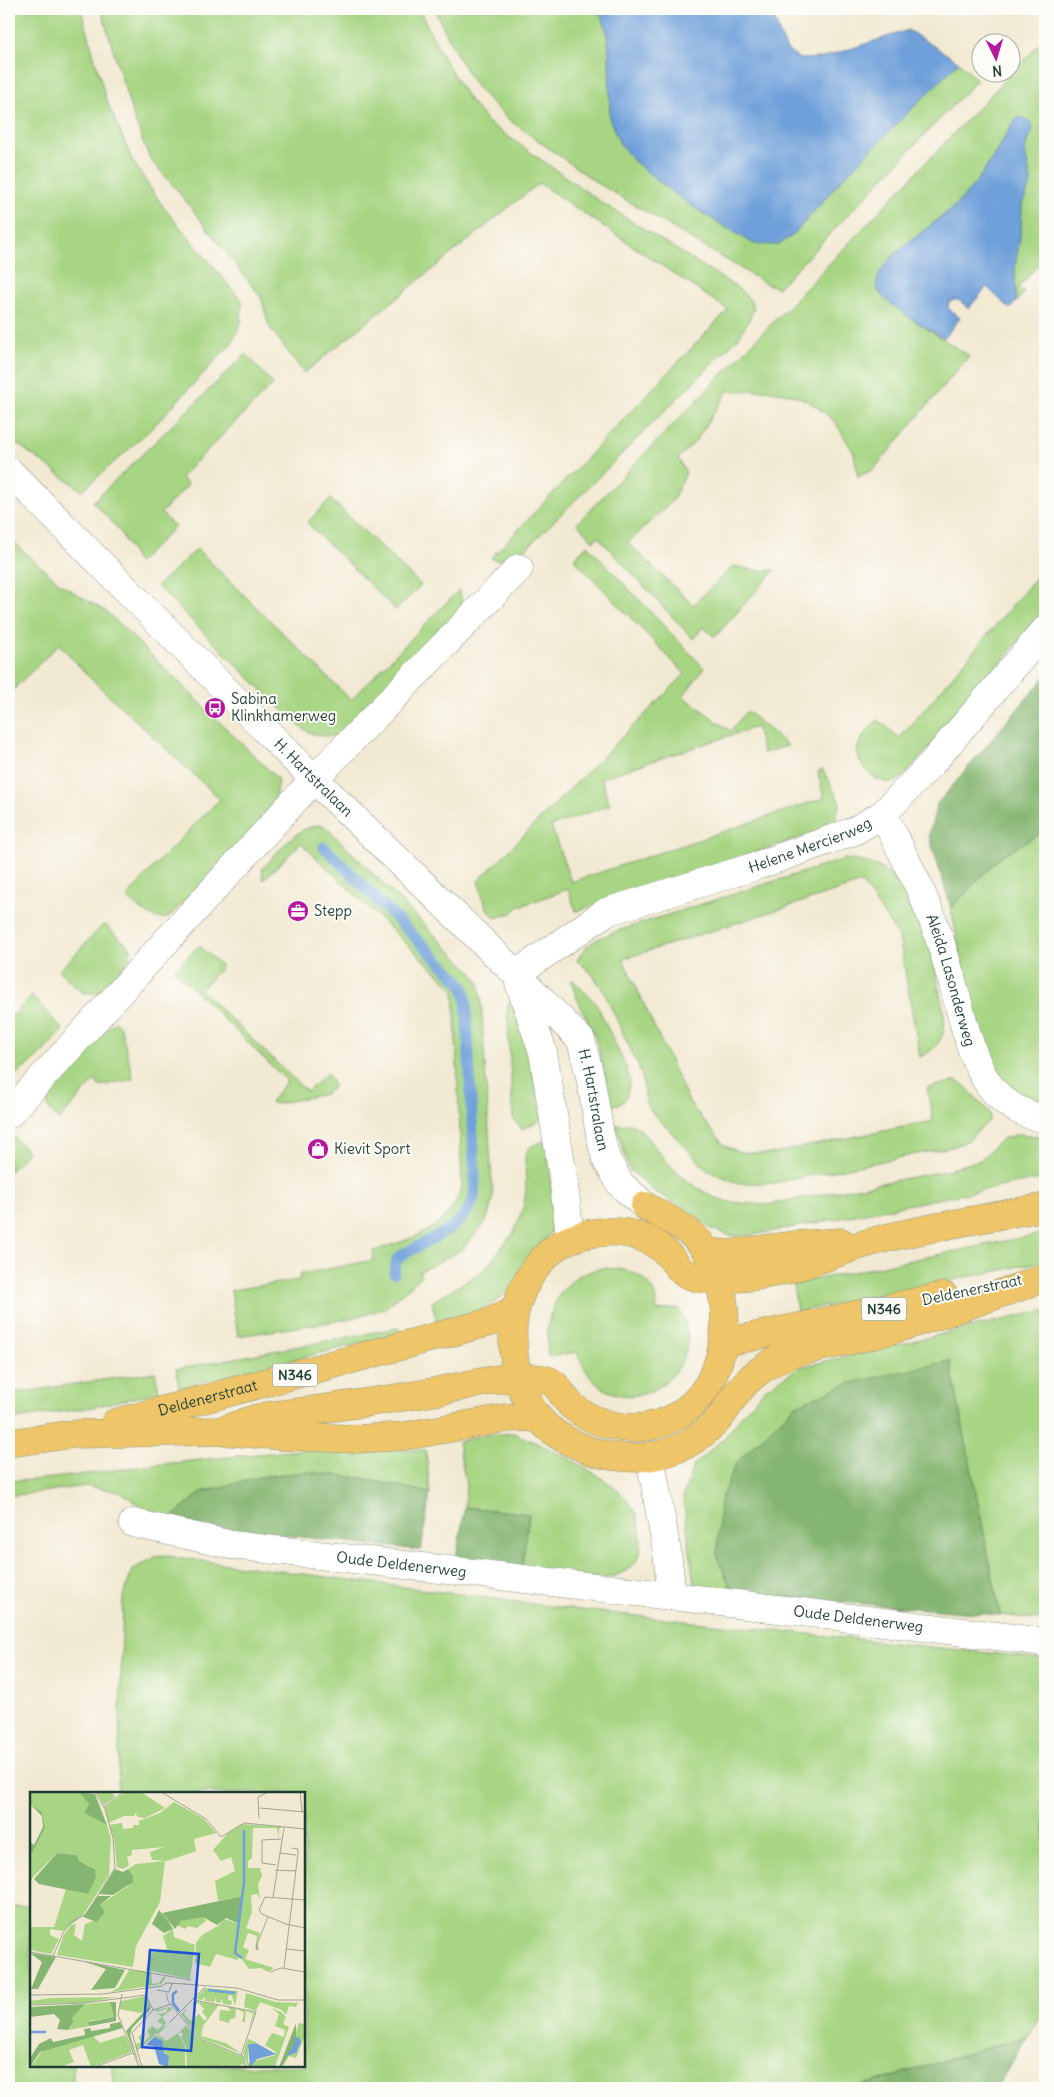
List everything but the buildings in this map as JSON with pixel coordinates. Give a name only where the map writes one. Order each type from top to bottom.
[{"type":"main road","name":"N346","points":[[519,1376],[546,1379],[556,1384],[562,1396],[572,1406],[611,1426],[637,1428],[662,1422],[676,1416],[689,1407],[702,1393],[719,1363],[723,1343],[726,1313],[718,1279],[707,1252],[695,1237],[680,1225],[645,1206]]},
{"type":"main road","name":"N346","points":[[707,1252],[728,1254],[794,1245],[880,1239],[1045,1207]]},
{"type":"main road","name":"N346","points":[[650,1456],[621,1458],[591,1452],[552,1432],[536,1417],[524,1393],[519,1376],[513,1342],[514,1310],[534,1272],[547,1256],[568,1240],[588,1233],[618,1231],[650,1241],[660,1247],[672,1258],[680,1270],[696,1278],[718,1279],[792,1268],[880,1239]]},
{"type":"main road","name":"Deldenerstraat","points":[[723,1343],[1045,1276]]},
{"type":"main road","name":"Deldenerstraat","points":[[650,1456],[665,1453],[692,1442],[714,1424],[740,1388],[755,1374],[787,1355],[882,1333],[1045,1276]]},
{"type":"main road","name":"Deldenerstraat","points":[[9,1444],[74,1434],[490,1322],[514,1310]]},
{"type":"main road","name":"Deldenerstraat","points":[[220,1431],[260,1417],[427,1394],[519,1376]]},
{"type":"main road","name":"Deldenerstraat","points":[[74,1434],[220,1431],[283,1436],[357,1438],[405,1436],[506,1418],[536,1417]]},
{"type":"main road","points":[[650,1456],[662,1422]]},
{"type":"street","name":"H. Hartstralaan","points":[[9,471],[314,779],[516,974],[581,1040],[606,1159],[621,1185],[645,1206]]},
{"type":"street","points":[[12,1108],[314,779],[519,568]]},
{"type":"street","name":"Helene Mercierweg","points":[[516,974],[606,912],[756,866],[854,831],[883,814],[932,763],[1045,630]]},
{"type":"street","name":"Aleida Lasonderweg","points":[[883,814],[919,885],[938,933],[974,1060],[991,1088],[1011,1107],[1045,1120]]},
{"type":"street","name":"H. Hartstralaan","points":[[516,974],[544,1052],[564,1185],[569,1227],[568,1240]]},
{"type":"street","points":[[650,1456],[667,1552],[672,1596]]},
{"type":"street","name":"Oude Deldenerweg","points":[[133,1523],[232,1545],[1045,1642]]},
{"type":"green space","points":[[9,9],[81,9],[106,99],[133,162],[164,208],[242,301],[241,323],[231,344],[152,428],[82,491],[9,438]]},
{"type":"green space","points":[[101,9],[419,9],[442,56],[469,100],[489,123],[601,202],[739,289],[751,301],[754,309],[748,322],[738,338],[516,559],[497,560],[491,558],[728,310],[539,183],[304,373],[269,326],[261,297],[177,190],[150,159],[133,116]]},
{"type":"green space","points":[[434,9],[593,9],[602,17],[606,28],[609,48],[610,120],[620,144],[646,171],[777,245],[796,232],[842,179],[959,62],[972,75],[972,82],[975,82],[778,288],[765,283],[596,182],[508,119],[477,88],[459,59]]},
{"type":"green space","points":[[1045,38],[1045,267],[1042,270],[1037,266],[1018,288],[1024,293],[1016,302],[1015,267],[1021,230],[1022,204],[1031,183],[1025,150],[1028,138],[1013,123],[983,174],[957,204],[906,245],[880,294],[909,317],[969,356],[874,469],[858,477],[854,453],[835,422],[824,412],[806,400],[790,394],[766,390],[728,391],[695,442],[678,458],[686,473],[672,501],[628,543],[693,605],[733,566],[758,571],[775,570],[715,637],[703,627],[693,639],[598,537],[593,541],[577,523],[789,306],[1003,82],[1022,82],[1022,62]]},
{"type":"green space","points":[[246,354],[273,384],[181,477],[188,485],[161,513],[175,527],[138,563],[119,530],[93,502]]},
{"type":"green space","points":[[330,499],[421,585],[396,610],[307,523]]},
{"type":"green space","points":[[9,534],[18,547],[62,585],[107,612],[278,779],[275,800],[256,826],[168,918],[151,916],[127,897],[156,864],[220,799],[89,677],[59,644],[9,694]]},
{"type":"green space","points":[[587,545],[704,668],[683,696],[730,731],[747,711],[788,746],[763,753],[756,727],[601,778],[610,805],[551,826],[571,882],[824,798],[818,772],[820,770],[823,770],[840,803],[833,825],[823,830],[576,911],[568,889],[518,907],[512,913],[495,918],[487,909],[478,881],[685,674],[574,559]]},
{"type":"green space","points":[[197,549],[351,700],[459,590],[463,606],[460,617],[341,735],[325,736],[312,734],[289,717],[157,586]]},
{"type":"green space","points":[[1045,567],[1045,610],[1032,626],[902,777],[891,782],[884,782],[870,774],[860,762],[858,754],[859,743],[866,732],[878,720],[900,738]]},
{"type":"green space","points":[[1045,677],[1045,831],[1002,855],[951,908],[929,835],[937,804]]},
{"type":"green space","points":[[318,825],[325,826],[473,973],[479,983],[493,1199],[486,1222],[461,1250],[419,1272],[421,1277],[384,1309],[343,1320],[238,1336],[231,1290],[299,1280],[301,1273],[374,1260],[373,1251],[416,1236],[439,1222],[449,1213],[462,1186],[454,989],[301,843],[263,880],[262,869],[280,849],[301,831]]},
{"type":"green space","points":[[1045,831],[1045,1101],[1025,1098],[997,1077],[976,1036],[951,908],[1002,855]]},
{"type":"green space","points":[[845,859],[881,868],[906,893],[917,910],[931,944],[944,1012],[944,1028],[940,1041],[931,1051],[920,1057],[899,937],[862,883],[623,959],[690,1104],[725,1146],[740,1152],[769,1154],[933,1121],[927,1088],[956,1081],[965,1086],[990,1113],[989,1121],[967,1141],[952,1147],[774,1183],[737,1183],[707,1170],[650,1110],[646,1102],[641,1072],[603,990],[592,974],[577,960],[586,948],[608,934]]},
{"type":"green space","points":[[104,924],[131,948],[130,959],[98,993],[83,993],[59,971]]},
{"type":"green space","points":[[199,946],[222,966],[201,990],[307,1092],[327,1073],[332,1081],[333,1088],[325,1094],[276,1104],[270,1102],[287,1081],[174,970]]},
{"type":"green space","points":[[573,980],[596,1003],[626,1067],[630,1081],[627,1095],[622,1103],[610,1106],[598,1045],[576,996],[571,981]]},
{"type":"green space","points":[[32,996],[63,1030],[30,1064],[16,1074],[9,1076],[9,1019]]},
{"type":"green space","points":[[511,1001],[522,1024],[542,1118],[538,1122],[521,1129],[513,1118],[507,1006]]},
{"type":"green space","points":[[116,1022],[121,1028],[133,1079],[99,1086],[95,1080],[59,1120],[48,1108],[48,1090],[107,1028]]},
{"type":"green space","points":[[630,1124],[639,1128],[681,1176],[713,1197],[729,1202],[766,1205],[944,1171],[980,1160],[1002,1139],[1019,1134],[1045,1137],[1045,1178],[753,1235],[732,1236],[711,1229],[683,1208],[654,1191],[629,1169],[616,1125]]},
{"type":"green space","points":[[9,1132],[28,1152],[9,1172]]},
{"type":"green space","points":[[546,1141],[555,1218],[550,1233],[509,1290],[495,1302],[473,1314],[437,1324],[432,1302],[484,1270],[514,1232],[523,1209],[526,1192],[525,1158],[529,1148]]},
{"type":"green space","points":[[1045,1233],[1045,1261],[797,1312],[793,1284]]},
{"type":"green space","points":[[601,1268],[631,1272],[644,1279],[654,1293],[657,1311],[678,1308],[686,1328],[686,1347],[680,1365],[668,1380],[653,1390],[635,1395],[616,1394],[597,1384],[591,1378],[577,1352],[548,1357],[547,1333],[555,1302],[578,1276]]},
{"type":"green space","points":[[1045,1310],[1045,1620],[1000,1615],[950,1361],[796,1405],[736,1463],[720,1501],[733,1593],[695,1592],[683,1497],[693,1466],[725,1437],[766,1388],[801,1367]]},
{"type":"green space","points":[[398,1328],[400,1330],[398,1334],[179,1388],[176,1369]]},
{"type":"green space","points":[[950,1361],[1000,1615],[733,1593],[717,1557],[720,1501],[736,1463],[796,1405],[850,1383]]},
{"type":"green space","points":[[155,1372],[159,1392],[93,1407],[9,1420],[9,1394]]},
{"type":"green space","points":[[513,1433],[581,1465],[615,1488],[627,1500],[636,1513],[641,1538],[640,1554],[633,1565],[619,1574],[608,1578],[595,1578],[522,1567],[529,1514],[465,1507],[466,1485],[458,1442],[482,1435]]},
{"type":"green space","points":[[302,1450],[426,1450],[430,1493],[362,1478],[306,1472],[265,1476],[202,1492],[166,1522],[120,1492],[87,1486],[9,1496],[9,1484],[11,1481],[56,1478],[173,1463]]},
{"type":"green space","points":[[306,1472],[362,1478],[430,1493],[421,1550],[166,1522],[202,1492],[265,1476]]},
{"type":"green space","points":[[465,1507],[529,1514],[522,1567],[456,1558]]},
{"type":"green space","points":[[159,1555],[571,1609],[1045,1659],[1045,2008],[1028,2036],[852,2088],[113,2088],[113,2067],[305,2067],[305,1792],[118,1792],[123,1596],[133,1569]]},
{"type":"green space","points":[[30,1905],[30,2067],[73,2067],[73,2088],[9,2088],[9,1908]]},
{"type":"green space","points":[[1028,2036],[996,2088],[852,2088]]},
{"type":"water","points":[[594,9],[772,9],[780,36],[788,51],[800,59],[822,58],[908,30],[959,62],[842,179],[792,236],[777,245],[754,244],[702,213],[672,192],[634,161],[620,144],[610,120],[609,48],[606,28],[602,17]]},
{"type":"water","points":[[1018,118],[1024,118],[1031,123],[1033,131],[1028,138],[1025,150],[1031,183],[1022,204],[1021,230],[1015,267],[1016,302],[1010,309],[987,287],[968,309],[962,302],[957,300],[949,302],[948,308],[960,318],[944,338],[907,315],[880,294],[877,288],[878,277],[885,265],[896,253],[950,210],[967,193],[989,164],[1013,123]]},
{"type":"waterway","points":[[324,847],[458,980],[463,986],[466,998],[475,1178],[474,1197],[469,1209],[452,1227],[397,1259],[394,1273]]},
{"type":"place","name":"Sabina Klinkhamerweg","points":[[215,708]]},
{"type":"place","name":"Stepp","points":[[298,911]]},
{"type":"place","name":"Kievit Sport","points":[[318,1149]]}]
